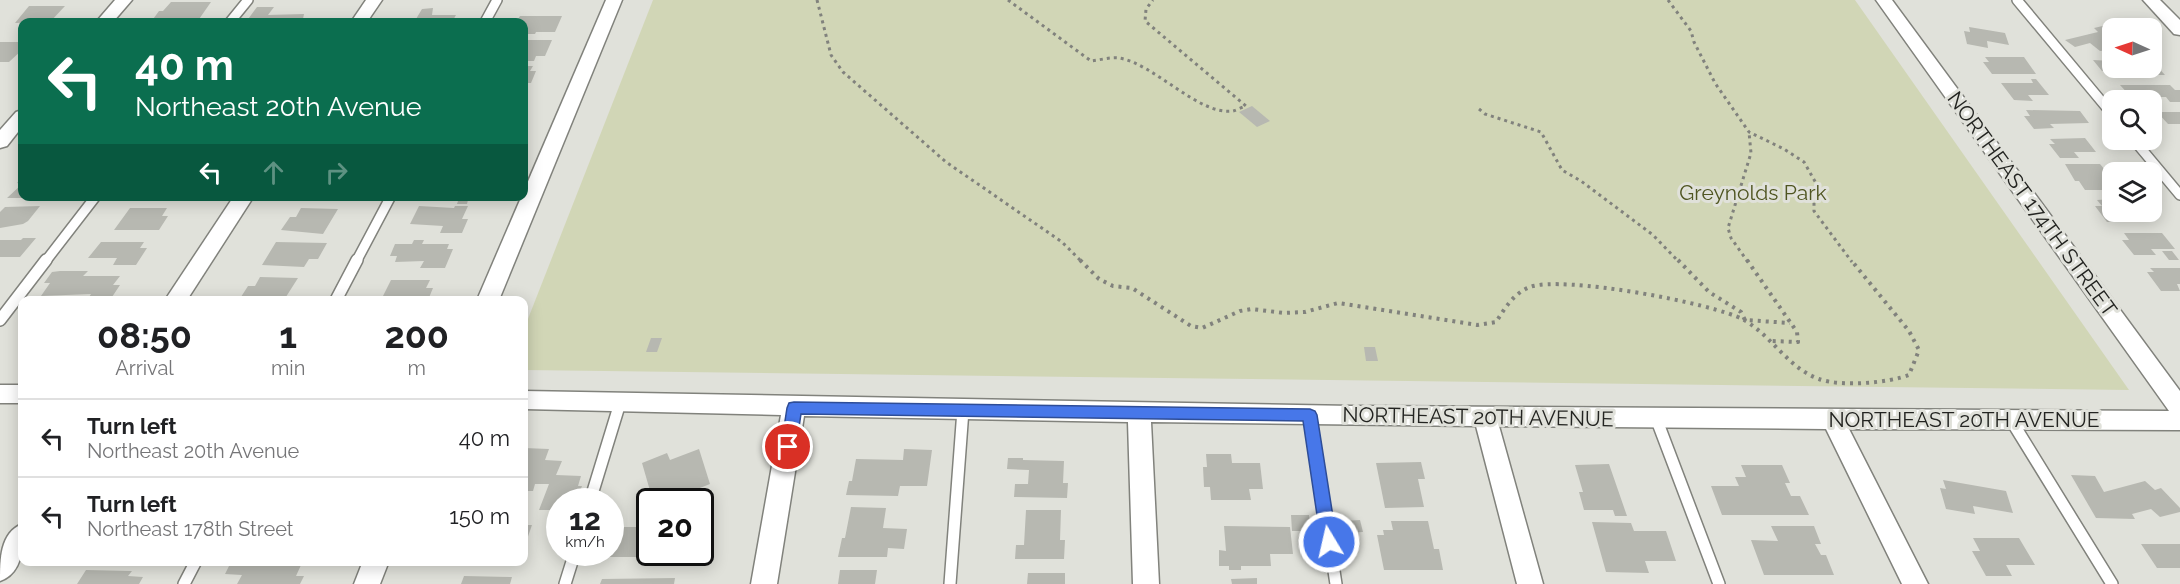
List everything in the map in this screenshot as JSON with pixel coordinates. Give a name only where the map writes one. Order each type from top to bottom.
[{"type":"street","points":[[108,18],[124,0]]},
{"type":"street","points":[[362,18],[374,0]]},
{"type":"street","points":[[490,296],[614,0]]},
{"type":"street","name":"NORTHEAST 174TH STREET","points":[[1884,0],[2180,409]]},
{"type":"street","points":[[2151,0],[2180,30]]},
{"type":"street","points":[[0,142],[18,121]]},
{"type":"street","points":[[179,296],[241,201]]},
{"type":"street","points":[[0,394],[18,394]]},
{"type":"street","name":"NORTHEAST 20TH AVENUE","points":[[528,400],[794,408],[1139,413],[2180,421]]},
{"type":"street","points":[[764,584],[794,408]]},
{"type":"street","points":[[1139,413],[1146,584]]},
{"type":"street","points":[[1485,417],[1530,584]]},
{"type":"street","points":[[1833,419],[1915,584]]},
{"type":"street","points":[[0,570],[18,541]]},
{"type":"street","points":[[366,584],[374,566]]},
{"type":"lane","points":[[233,18],[248,0]]},
{"type":"lane","points":[[487,18],[497,0]]},
{"type":"lane","points":[[2017,0],[2102,102]]},
{"type":"lane","points":[[2142,150],[2180,195]]},
{"type":"lane","points":[[19,296],[92,201]]},
{"type":"lane","points":[[338,296],[389,201]]},
{"type":"lane","points":[[0,320],[18,297]]},
{"type":"lane","points":[[594,488],[620,403]]},
{"type":"lane","points":[[950,584],[963,410]]},
{"type":"lane","points":[[1310,415],[1336,584]]},
{"type":"lane","points":[[1656,418],[1719,584]]},
{"type":"lane","points":[[2011,420],[2112,584]]},
{"type":"lane","points":[[184,584],[193,566]]},
{"type":"lane","points":[[565,584],[571,566]]},
{"type":"path","points":[[817,0],[831,55],[843,72],[865,93],[946,162],[1062,242],[1099,279],[1113,286],[1132,288],[1191,326],[1202,328],[1240,311],[1252,309],[1305,312],[1338,303],[1477,325],[1491,324],[1496,322],[1519,291],[1531,285],[1546,284],[1657,296],[1695,303],[1745,320],[1755,324],[1794,364],[1819,380],[1895,381],[1909,375],[1918,350],[1910,331],[1822,225],[1812,208],[1812,202],[1821,192],[1804,162],[1784,149],[1749,132]]},
{"type":"path","points":[[1008,0],[1091,61],[1118,58],[1142,66],[1208,107],[1231,112],[1246,106],[1144,21],[1146,9],[1153,0]]},
{"type":"path","points":[[1668,0],[1691,31],[1694,42],[1715,83],[1749,132],[1751,153],[1728,228],[1731,238],[1797,332],[1797,342],[1772,341]]},
{"type":"path","points":[[1479,109],[1485,114],[1541,132],[1562,171],[1581,181],[1653,235],[1709,292],[1741,312],[1745,320]]},
{"type":"path","points":[[1745,320],[1790,322]]},
{"type":"green space","name":"Greynolds Park","points":[[653,0],[1855,0],[2129,390],[528,370],[528,319]]},
{"type":"building","points":[[171,2],[211,2],[200,18],[154,18],[159,11],[163,11]]},
{"type":"building","points":[[29,6],[65,6],[54,18],[19,18]]},
{"type":"building","points":[[257,7],[274,7],[268,15],[304,14],[303,18],[249,18]]},
{"type":"building","points":[[433,8],[432,15],[456,15],[454,18],[417,18],[422,9]]},
{"type":"building","points":[[520,16],[562,16],[555,32],[536,32],[535,34],[528,34],[528,18],[519,18]]},
{"type":"building","points":[[2102,26],[2102,51],[2090,43],[2075,47],[2065,40],[2098,32],[2094,28]]},
{"type":"building","points":[[1969,27],[2005,33],[2009,45],[1987,41],[1988,48],[1967,44],[1964,31],[1970,32]]},
{"type":"building","points":[[528,40],[552,40],[545,56],[536,56],[534,61],[528,61]]},
{"type":"building","points":[[0,42],[18,42],[18,54],[9,62],[0,62]]},
{"type":"building","points":[[1985,57],[2024,57],[2036,74],[1992,74],[1983,62],[1989,62]]},
{"type":"building","points":[[2093,60],[2102,60],[2102,71]]},
{"type":"building","points":[[528,66],[533,66],[530,71],[536,71],[531,83],[528,83]]},
{"type":"building","points":[[2031,79],[2036,79],[2049,95],[2028,95],[2033,101],[2014,100],[2001,83],[2033,83]]},
{"type":"building","points":[[2120,85],[2170,85],[2175,90],[2180,90],[2180,102],[2170,102],[2166,97],[2162,97],[2162,90],[2125,90]]},
{"type":"building","points":[[1252,106],[1270,121],[1257,127],[1239,112]]},
{"type":"building","points":[[2026,110],[2080,111],[2089,123],[2050,124],[2054,128],[2034,129],[2024,116],[2030,116]]},
{"type":"building","points":[[2162,112],[2180,112],[2180,124],[2168,124],[2162,117]]},
{"type":"building","points":[[2085,138],[2096,152],[2074,152],[2079,158],[2060,158],[2049,144],[2055,144],[2050,139]]},
{"type":"building","points":[[2065,164],[2100,164],[2102,166],[2102,190],[2085,190],[2079,181],[2075,181]]},
{"type":"building","points":[[18,188],[18,198],[7,198]]},
{"type":"building","points":[[458,201],[468,201],[467,204],[457,204]]},
{"type":"building","points":[[40,206],[23,224],[0,228],[0,212],[5,207]]},
{"type":"building","points":[[419,206],[454,208],[455,206],[468,206],[462,219],[468,219],[462,233],[440,233],[443,226],[410,224]]},
{"type":"building","points":[[2095,206],[2102,206],[2102,215]]},
{"type":"building","points":[[130,208],[167,208],[162,216],[168,216],[159,230],[114,230]]},
{"type":"building","points":[[301,208],[338,209],[323,234],[281,230],[290,217],[296,217]]},
{"type":"building","points":[[2124,233],[2162,233],[2175,249],[2151,249],[2156,255],[2134,255],[2122,240],[2129,240]]},
{"type":"building","points":[[36,238],[20,257],[0,257],[0,240],[21,240]]},
{"type":"building","points":[[414,240],[424,240],[422,244],[449,244],[447,249],[453,249],[445,268],[420,268],[424,261],[395,262],[397,256],[390,256],[395,244],[412,244]]},
{"type":"building","points":[[101,242],[144,242],[140,248],[147,248],[136,265],[113,265],[117,258],[88,258]]},
{"type":"building","points":[[276,242],[327,243],[318,259],[309,259],[304,267],[262,265]]},
{"type":"building","points":[[2162,251],[2172,251],[2179,260],[2169,260]]},
{"type":"building","points":[[2150,268],[2180,268],[2180,284],[2177,284],[2180,291],[2161,291],[2147,272],[2154,272]]},
{"type":"building","points":[[88,271],[83,276],[120,276],[113,285],[120,285],[113,296],[90,296],[91,294],[41,296],[50,283],[44,283],[52,272]]},
{"type":"building","points":[[260,277],[298,278],[287,296],[242,296],[248,286],[255,286]]},
{"type":"building","points":[[391,280],[430,280],[426,288],[433,288],[430,296],[383,296]]},
{"type":"building","points":[[651,338],[662,338],[657,352],[646,352]]},
{"type":"building","points":[[1364,347],[1375,347],[1378,361],[1366,361]]},
{"type":"building","points":[[528,448],[549,449],[545,460],[562,461],[556,475],[581,476],[578,486],[582,486],[581,488],[547,488],[549,484],[535,484],[533,491],[528,491]]},
{"type":"building","points":[[699,449],[710,484],[700,488],[649,488],[642,463],[667,453],[670,460]]},
{"type":"building","points":[[904,449],[932,450],[927,486],[900,486],[898,496],[846,495],[849,481],[852,481],[856,459],[903,460]]},
{"type":"building","points":[[1206,454],[1231,454],[1232,463],[1260,463],[1263,489],[1249,489],[1251,500],[1211,500],[1210,487],[1204,487],[1203,467],[1207,467]]},
{"type":"building","points":[[1008,458],[1064,461],[1063,483],[1068,483],[1067,498],[1014,497],[1015,484],[1028,484],[1029,470],[1007,469]]},
{"type":"building","points":[[1421,462],[1425,479],[1418,479],[1424,507],[1385,508],[1376,463]]},
{"type":"building","points":[[1609,464],[1627,516],[1615,516],[1613,510],[1584,510],[1579,492],[1583,492],[1575,465]]},
{"type":"building","points":[[1741,465],[1782,465],[1790,483],[1785,483],[1791,496],[1800,496],[1809,515],[1722,515],[1711,486],[1739,486],[1735,477],[1746,477]]},
{"type":"building","points":[[2071,475],[2095,476],[2104,492],[2145,481],[2155,490],[2161,488],[2180,508],[2180,512],[2160,517],[2151,509],[2132,514],[2135,519],[2096,518]]},
{"type":"building","points":[[1943,480],[2006,491],[2013,513],[1973,506],[1975,514],[1946,509],[1940,488],[1946,489]]},
{"type":"building","points":[[546,492],[546,510],[539,510]]},
{"type":"building","points":[[851,507],[886,508],[883,528],[907,529],[904,549],[888,548],[887,557],[838,557],[842,538],[845,538]]},
{"type":"building","points":[[1026,510],[1061,510],[1060,540],[1065,540],[1064,559],[1015,559],[1016,545],[1024,545]]},
{"type":"building","points":[[1291,515],[1309,515],[1311,531],[1292,531]]},
{"type":"building","points":[[1360,520],[1363,532],[1347,533],[1344,521]]},
{"type":"building","points":[[1391,521],[1428,521],[1434,549],[1439,549],[1443,570],[1384,570],[1377,535],[1384,535],[1383,530],[1393,530]]},
{"type":"building","points":[[1592,522],[1631,523],[1634,531],[1666,531],[1676,561],[1645,561],[1649,573],[1606,572]]},
{"type":"building","points":[[528,525],[532,525],[528,536]]},
{"type":"building","points":[[1224,526],[1290,527],[1293,554],[1270,554],[1271,566],[1241,566],[1241,570],[1229,570],[1229,566],[1219,566],[1219,550],[1226,551]]},
{"type":"building","points":[[1771,526],[1814,526],[1821,544],[1815,544],[1821,555],[1826,555],[1834,575],[1764,575],[1751,540],[1778,541]]},
{"type":"building","points":[[624,527],[636,527],[636,557],[624,557]]},
{"type":"building","points":[[1973,538],[2019,538],[2035,565],[2006,565],[2012,576],[1986,576],[1972,551],[1980,551]]},
{"type":"building","points":[[2141,544],[2180,544],[2180,568],[2157,568]]},
{"type":"building","points":[[229,566],[301,566],[296,576],[304,576],[300,584],[237,584],[242,575],[225,574]]},
{"type":"building","points":[[86,570],[132,571],[128,576],[143,577],[139,584],[77,584]]},
{"type":"building","points":[[840,570],[877,570],[875,584],[838,584]]},
{"type":"building","points":[[1028,573],[1065,573],[1065,584],[1027,584]]},
{"type":"building","points":[[464,576],[512,577],[510,584],[461,584]]},
{"type":"building","points":[[675,578],[674,584],[600,584],[602,579]]},
{"type":"building","points":[[1257,578],[1257,584],[1232,584],[1231,579]]},
{"type":"route","points":[[788,447],[794,408],[1310,415],[1329,542]]}]
